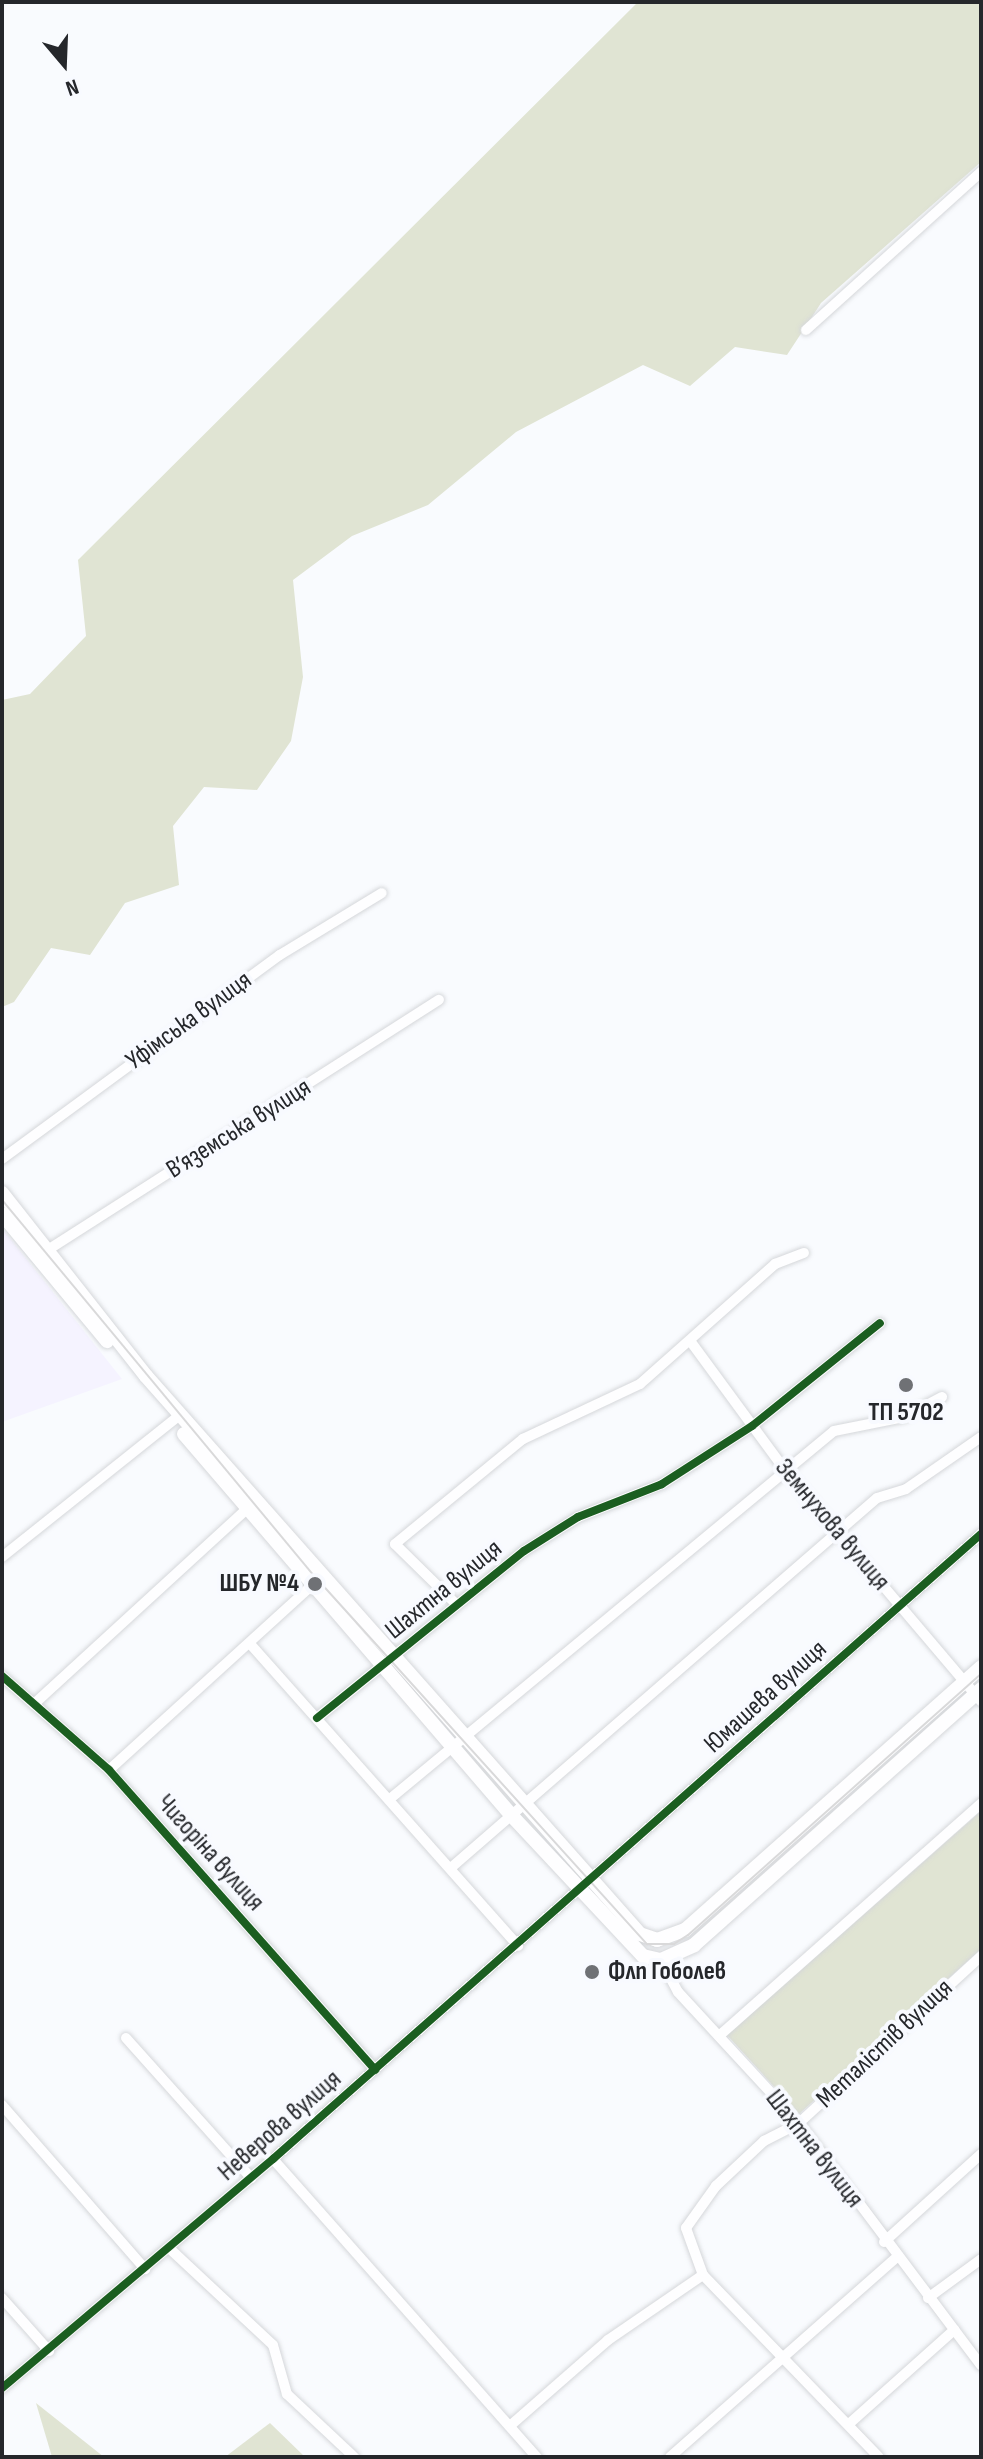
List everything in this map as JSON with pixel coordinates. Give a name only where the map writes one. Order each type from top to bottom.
[{"type":"main road","name":"Шахтна вулиця","points":[[2,1193],[44,1254],[177,1418],[317,1582],[460,1740],[526,1804],[629,1947],[661,1960]]},
{"type":"main road","name":"Шахтна вулиця","points":[[2,1214],[44,1254]]},
{"type":"main road","name":"Шахтна вулиця","points":[[177,1418],[247,1509],[317,1582]]},
{"type":"main road","points":[[963,1682],[981,1667]]},
{"type":"main road","name":"Шахтна вулиця","points":[[460,1740],[512,1816],[640,1934],[657,1940],[685,1930],[963,1682]]},
{"type":"main road","points":[[661,1960],[694,1945],[979,1695]]},
{"type":"street","points":[[806,330],[981,172]]},
{"type":"street","name":"Уфімська вулиця","points":[[2,1159],[280,955],[382,893]]},
{"type":"street","name":"В’яземська вулиця","points":[[44,1254],[439,1000]]},
{"type":"street","name":"Шахтна вулиця","points":[[455,1603],[395,1544],[523,1439],[640,1384],[691,1342],[775,1264],[804,1253]]},
{"type":"street","name":"Шахтна вулиця","points":[[317,1718],[388,1662],[455,1603],[578,1517],[662,1484],[752,1426],[880,1323]]},
{"type":"street","name":"Земнухова вулиця","points":[[691,1342],[785,1470],[963,1682],[979,1695]]},
{"type":"street","points":[[391,1798],[834,1431],[904,1417],[942,1397]]},
{"type":"street","points":[[2,1557],[177,1418]]},
{"type":"street","points":[[453,1866],[877,1498],[906,1489],[981,1437]]},
{"type":"street","points":[[34,1704],[247,1509]]},
{"type":"street","name":"Юмашева вулиця","points":[[586,1886],[981,1534]]},
{"type":"street","points":[[109,1770],[252,1646],[317,1582]]},
{"type":"street","points":[[252,1646],[453,1866],[518,1946]]},
{"type":"street","name":"Чигоріна вулиця","points":[[2,1676],[109,1770],[375,2070]]},
{"type":"street","points":[[719,2036],[981,1803]]},
{"type":"street","name":"Неверова вулиця","points":[[2,2388],[251,2178],[586,1886]]},
{"type":"street","name":"Металістів вулиця","points":[[703,2275],[686,2228],[716,2186],[764,2141],[799,2123],[981,1956]]},
{"type":"street","name":"Шахтна вулиця","points":[[661,1960],[678,1992],[799,2123],[896,2258],[954,2330],[977,2349],[981,2365]]},
{"type":"street","points":[[126,2038],[251,2178]]},
{"type":"street","points":[[2,2105],[145,2269]]},
{"type":"street","points":[[884,2242],[981,2154]]},
{"type":"street","name":"Неверова вулиця","points":[[273,2159],[537,2457]]},
{"type":"street","points":[[169,2248],[273,2345],[287,2394],[354,2457]]},
{"type":"street","points":[[670,2457],[896,2258]]},
{"type":"street","points":[[928,2298],[981,2259]]},
{"type":"street","points":[[511,2425],[608,2340],[703,2275],[850,2423],[879,2457]]},
{"type":"street","points":[[2,2298],[49,2351]]},
{"type":"street","points":[[850,2423],[954,2330]]},
{"type":"shaded area","points":[[2,1228],[122,1379],[2,1422]]},
{"type":"green space","points":[[638,2],[981,2],[981,162],[821,303],[787,355],[735,347],[690,386],[643,365],[516,432],[428,505],[352,536],[293,580],[303,677],[291,741],[257,790],[204,787],[173,826],[179,885],[125,903],[90,955],[51,948],[14,1002],[2,1007],[2,700],[30,694],[86,636],[78,560]]},
{"type":"green space","points":[[981,1811],[981,1949],[799,2114],[727,2035]]},
{"type":"green space","points":[[36,2403],[104,2457],[52,2457]]},
{"type":"green space","points":[[270,2423],[305,2457],[225,2457]]},
{"type":"tram line","points":[[2,1200],[318,1580],[647,1944],[674,1944],[688,1935],[981,1674]]},
{"type":"cycle path","points":[[317,1718],[524,1551],[578,1517],[662,1484],[752,1426],[880,1323]]},
{"type":"cycle path","points":[[2,2388],[273,2159],[981,1534]]},
{"type":"cycle path","points":[[2,1676],[109,1770],[375,2070]]},
{"type":"place","name":"ТП 5702","points":[[906,1385]]},
{"type":"place","name":"ШБУ №4","points":[[315,1584]]},
{"type":"place","name":"Флп Гоболев","points":[[592,1972]]}]
